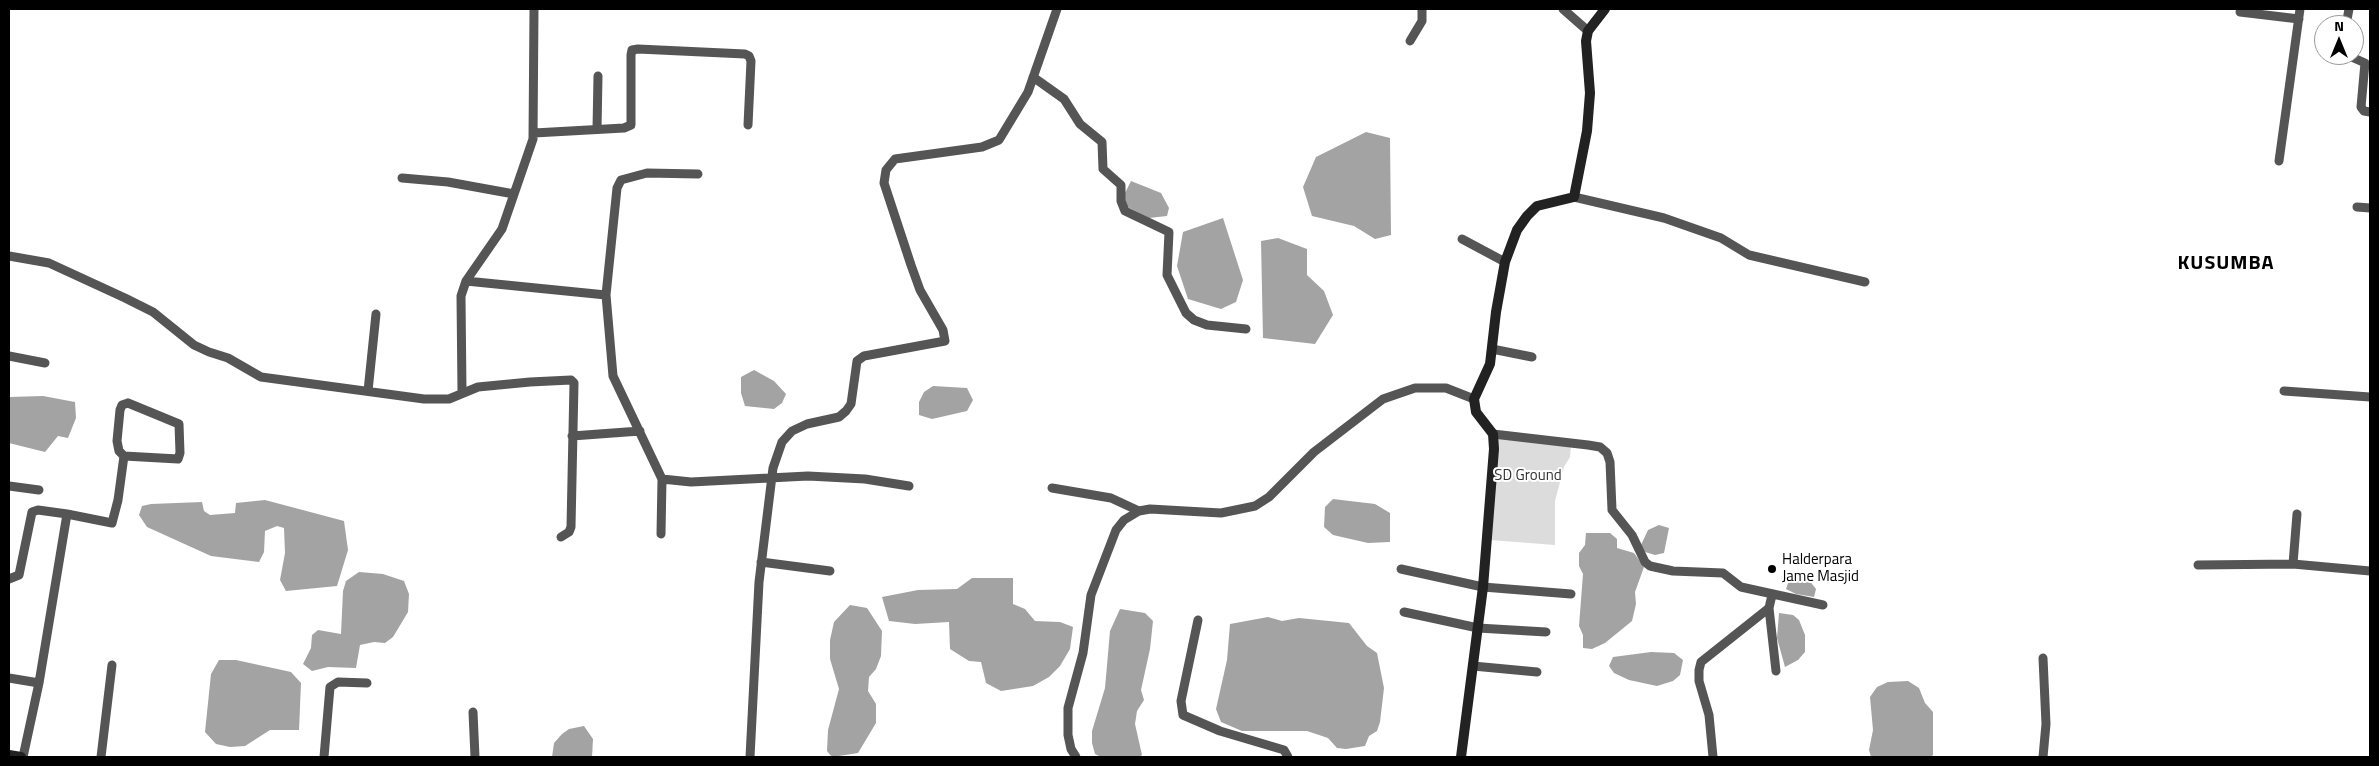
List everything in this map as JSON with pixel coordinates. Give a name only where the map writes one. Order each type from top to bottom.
[{"type":"street","points":[[462,392],[460,308],[466,281],[502,229],[534,133],[534,9]]},
{"type":"street","points":[[750,757],[756,609],[771,479],[776,456],[786,436],[807,424],[839,417],[846,411],[851,404],[857,361],[864,356],[945,340],[943,330],[920,290],[911,265],[884,183],[886,170],[895,159],[910,155],[982,147],[999,140],[1028,92],[1057,9]]},
{"type":"street","points":[[1410,41],[1420,27],[1422,9]]},
{"type":"street","points":[[1563,9],[1588,31]]},
{"type":"street","points":[[1574,197],[1589,105],[1590,93],[1586,55],[1588,31],[1605,9]]},
{"type":"street","points":[[2279,161],[2300,9]]},
{"type":"street","points":[[2240,12],[2299,19]]},
{"type":"street","points":[[534,133],[631,125],[631,55],[632,50],[638,48],[745,54],[749,56],[751,61],[748,125]]},
{"type":"street","points":[[2364,63],[2361,107],[2364,111],[2370,112]]},
{"type":"street","points":[[597,129],[598,76]]},
{"type":"street","points":[[1034,77],[1064,99],[1080,124],[1102,142],[1103,169],[1121,185],[1121,202],[1125,211],[1169,232],[1167,275],[1186,313],[1194,320],[1207,325],[1246,329]]},
{"type":"street","points":[[661,534],[662,479],[614,376],[606,295],[618,184],[622,180],[647,173],[698,174]]},
{"type":"street","points":[[402,178],[448,182],[514,194]]},
{"type":"street","points":[[1461,757],[1484,587],[1494,449],[1492,434],[1476,412],[1474,399],[1490,364],[1496,312],[1505,262],[1517,230],[1527,216],[1537,206],[1574,197],[1664,218],[1722,238],[1749,255],[1865,282]]},
{"type":"street","points":[[2357,207],[2370,208]]},
{"type":"street","points":[[1462,239],[1505,262]]},
{"type":"street","points":[[9,256],[49,263],[125,298],[153,312],[194,345],[228,358],[261,377],[424,399],[449,398],[478,388],[530,382],[571,380],[574,383],[571,527],[569,532],[560,537]]},
{"type":"street","points":[[466,281],[606,295]]},
{"type":"street","points":[[368,391],[376,314]]},
{"type":"street","points":[[1492,349],[1532,357]]},
{"type":"street","points":[[9,356],[45,363]]},
{"type":"street","points":[[1076,757],[1070,749],[1068,708],[1083,653],[1091,595],[1116,530],[1124,520],[1140,511],[1162,509],[1221,513],[1255,506],[1269,497],[1314,452],[1383,399],[1415,388],[1432,387],[1446,388],[1474,399]]},
{"type":"street","points":[[2284,391],[2370,397]]},
{"type":"street","points":[[128,403],[180,424],[180,454],[178,459],[124,456],[119,451],[117,441],[122,404],[128,403]]},
{"type":"street","points":[[572,436],[640,431]]},
{"type":"street","points":[[1492,434],[1507,434],[1600,447],[1607,453],[1610,462],[1612,510],[1632,535],[1645,562],[1650,566],[1673,571],[1723,573],[1741,587],[1823,605]]},
{"type":"street","points":[[9,579],[19,575],[32,512],[38,510],[112,523],[118,500],[124,456]]},
{"type":"street","points":[[662,479],[691,482],[771,479],[794,476],[830,477],[909,486]]},
{"type":"street","points":[[9,486],[39,490]]},
{"type":"street","points":[[1052,488],[1111,498],[1140,511]]},
{"type":"street","points":[[9,755],[22,757],[39,683],[67,514]]},
{"type":"street","points":[[2292,564],[2297,514]]},
{"type":"street","points":[[761,562],[830,571]]},
{"type":"street","points":[[2198,565],[2292,564],[2370,571]]},
{"type":"street","points":[[1402,569],[1484,587],[1571,594]]},
{"type":"street","points":[[1772,595],[1769,608],[1776,671]]},
{"type":"street","points":[[1713,757],[1709,715],[1699,681],[1701,662],[1769,608]]},
{"type":"street","points":[[1404,612],[1478,628],[1546,632]]},
{"type":"street","points":[[1198,620],[1181,701],[1183,714],[1220,731],[1284,750],[1288,757]]},
{"type":"street","points":[[2043,658],[2046,724],[2043,757]]},
{"type":"street","points":[[101,757],[112,665]]},
{"type":"street","points":[[1473,666],[1537,672]]},
{"type":"street","points":[[9,678],[39,683]]},
{"type":"street","points":[[324,757],[330,687],[338,682],[367,683]]},
{"type":"street","points":[[473,712],[475,757]]},
{"type":"green space","name":"SD Ground","points":[[1497,438],[1571,446],[1570,457],[1564,467],[1555,501],[1555,545],[1490,540]]},
{"type":"shaded area","points":[[1366,132],[1390,138],[1391,235],[1375,239],[1354,226],[1312,216],[1303,187],[1316,157]]},
{"type":"shaded area","points":[[1131,181],[1161,193],[1169,208],[1167,216],[1149,218],[1120,203]]},
{"type":"shaded area","points":[[1223,218],[1243,280],[1236,302],[1221,309],[1188,299],[1177,266],[1183,232]]},
{"type":"shaded area","points":[[1278,238],[1307,249],[1307,275],[1324,291],[1333,315],[1315,344],[1263,338],[1261,241]]},
{"type":"shaded area","points":[[754,370],[774,381],[786,394],[782,403],[774,409],[745,406],[741,393],[741,377]]},
{"type":"shaded area","points":[[933,386],[967,388],[973,400],[967,411],[932,419],[919,415],[919,402],[924,392]]},
{"type":"shaded area","points":[[43,396],[75,402],[76,418],[68,438],[58,436],[45,452],[9,443],[9,397]]},
{"type":"shaded area","points":[[1333,499],[1375,504],[1390,513],[1390,542],[1368,543],[1333,535],[1324,527],[1325,507]]},
{"type":"shaded area","points":[[265,500],[344,521],[348,550],[337,586],[286,591],[280,580],[285,553],[284,528],[277,526],[265,531],[264,552],[259,562],[211,556],[147,527],[139,515],[142,506],[151,504],[202,502],[204,511],[210,515],[235,513],[236,503]]},
{"type":"shaded area","points":[[1659,525],[1669,528],[1664,553],[1655,555],[1645,552],[1641,545],[1648,530]]},
{"type":"shaded area","points":[[1586,533],[1610,533],[1617,539],[1617,548],[1634,553],[1644,567],[1635,592],[1636,604],[1632,621],[1605,643],[1592,649],[1583,648],[1583,635],[1579,626],[1583,574],[1579,566],[1579,553],[1585,545]]},
{"type":"shaded area","points":[[359,572],[383,574],[404,581],[409,594],[408,612],[393,637],[385,643],[374,642],[360,645],[356,668],[328,667],[312,671],[303,664],[311,648],[312,635],[318,630],[341,634],[343,591],[346,581]]},
{"type":"shaded area","points":[[1805,575],[1816,589],[1814,597],[1796,594],[1786,589],[1790,577]]},
{"type":"shaded area","points":[[972,578],[1013,578],[1013,604],[1025,609],[1035,621],[1060,622],[1073,627],[1070,649],[1060,666],[1049,677],[1033,686],[1001,691],[986,683],[981,662],[969,661],[950,649],[949,622],[915,624],[889,621],[882,597],[918,590],[957,589]]},
{"type":"shaded area","points":[[850,605],[867,608],[882,631],[881,656],[876,669],[869,677],[868,691],[876,704],[876,723],[858,753],[832,757],[827,751],[828,730],[839,689],[830,659],[830,640],[834,622]]},
{"type":"shaded area","points":[[1120,609],[1145,613],[1153,621],[1150,649],[1141,690],[1144,700],[1137,711],[1135,724],[1142,755],[1139,757],[1101,757],[1095,754],[1092,743],[1092,731],[1105,688],[1110,631]]},
{"type":"shaded area","points":[[1779,613],[1793,615],[1799,620],[1805,635],[1805,652],[1798,660],[1785,667],[1777,638]]},
{"type":"shaded area","points":[[1268,617],[1282,621],[1299,618],[1349,623],[1367,646],[1377,653],[1384,688],[1380,722],[1377,731],[1369,736],[1365,746],[1346,749],[1337,748],[1328,738],[1307,731],[1242,731],[1221,722],[1216,709],[1227,660],[1230,624]]},
{"type":"shaded area","points":[[1651,652],[1674,653],[1683,660],[1680,675],[1673,681],[1657,686],[1629,680],[1614,673],[1609,666],[1613,657]]},
{"type":"shaded area","points":[[219,660],[236,660],[291,672],[301,683],[299,730],[270,730],[245,746],[230,747],[216,744],[205,732],[211,674]]},
{"type":"shaded area","points":[[1908,681],[1919,688],[1925,703],[1933,712],[1933,755],[1931,757],[1871,757],[1869,750],[1873,730],[1870,697],[1877,687],[1888,682]]},
{"type":"shaded area","points":[[584,726],[593,739],[592,757],[552,757],[554,743],[562,734],[569,729]]},
{"type":"place","name":"Halderpara Jame Masjid","points":[[1772,569]]},
{"type":"district","name":"KUSUMBA","points":[[2226,264]]}]
